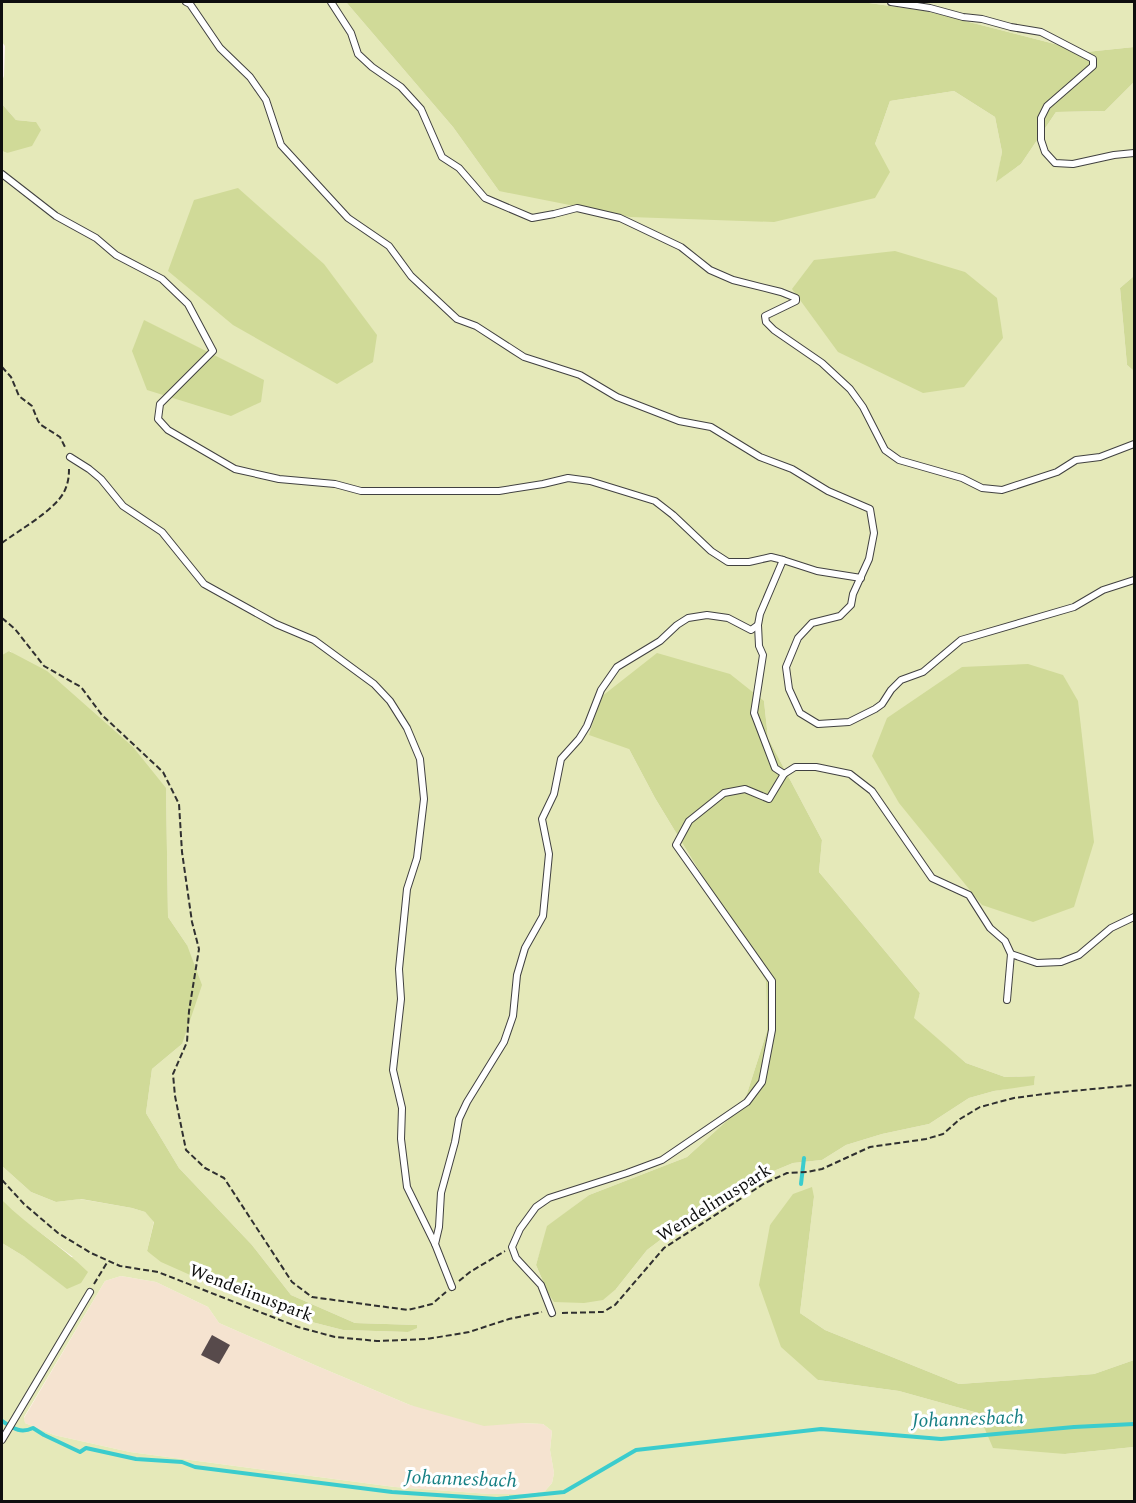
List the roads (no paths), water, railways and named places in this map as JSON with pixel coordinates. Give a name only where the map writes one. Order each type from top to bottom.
[{"type":"lane","points":[[186,2],[190,4],[220,48],[250,77],[266,100],[281,145],[348,218],[389,246],[411,276],[456,319],[476,326],[524,357],[580,375],[617,397],[679,421],[711,427],[760,457],[792,469],[828,491],[870,509],[874,533],[869,559],[853,594],[851,605],[840,616],[812,623],[798,638],[786,667],[789,689],[800,713],[818,724],[849,722],[875,709],[882,704],[901,680],[923,672],[961,640],[1074,607],[1103,590],[1134,580]]},
{"type":"lane","points":[[331,2],[351,33],[358,54],[401,87],[421,109],[442,157],[459,168],[485,198],[532,218],[577,208],[620,218],[681,247],[710,270],[733,280],[782,292],[796,298],[796,302],[765,315],[766,322],[822,363],[850,389],[863,407],[885,450],[899,460],[962,478],[982,488],[1002,490],[1057,472],[1076,460],[1100,457],[1134,444]]},
{"type":"lane","points":[[891,2],[1041,32],[1093,59],[1093,66],[1047,106],[1041,118],[1041,140],[1045,152],[1055,163],[1072,164],[1114,154],[1134,153]]},
{"type":"lane","points":[[2,174],[56,216],[96,238],[116,255],[162,279],[188,304],[213,351],[160,404],[158,418],[168,430],[235,469],[279,479],[335,483],[361,491],[499,491],[568,478],[590,481],[655,501],[711,551],[728,562],[749,562],[771,557],[817,571],[861,578]]},
{"type":"lane","points":[[70,457],[100,479],[123,506],[162,532],[204,584],[276,624],[314,640],[374,684],[390,701],[407,728],[420,759],[424,799],[417,858],[407,889],[399,969],[401,999],[393,1070],[402,1108],[401,1139],[407,1187],[435,1244],[452,1287]]},
{"type":"lane","points":[[783,560],[760,614],[759,646],[763,655],[754,714],[775,768],[784,774]]},
{"type":"lane","points":[[435,1244],[439,1227],[441,1193],[459,1119],[504,1042],[513,1016],[518,975],[525,948],[543,916],[549,854],[542,819],[554,794],[561,759],[579,739],[601,690],[618,667],[660,640],[677,625],[688,618],[706,615],[728,618],[751,630],[758,625]]},
{"type":"lane","points":[[552,1313],[541,1285],[516,1258],[512,1247],[520,1229],[536,1207],[549,1198],[662,1160],[747,1102],[762,1082],[772,1030],[772,981],[676,844],[689,821],[724,793],[745,789],[769,799],[784,774],[795,766],[816,767],[850,774],[872,791],[932,878],[969,895],[990,928],[1005,941],[1011,954],[1007,1000]]},
{"type":"lane","points":[[1011,954],[1037,963],[1061,962],[1079,955],[1111,928],[1134,917]]},
{"type":"lane","points":[[2,1440],[90,1292]]},
{"type":"waterway","points":[[801,1184],[804,1158]]},
{"type":"waterway","name":"Johannesbach","points":[[2,1421],[20,1430],[33,1428],[80,1452],[86,1448],[136,1459],[182,1462],[195,1467],[392,1492],[497,1499],[564,1492],[636,1450],[821,1429],[941,1439],[1134,1424]]}]
